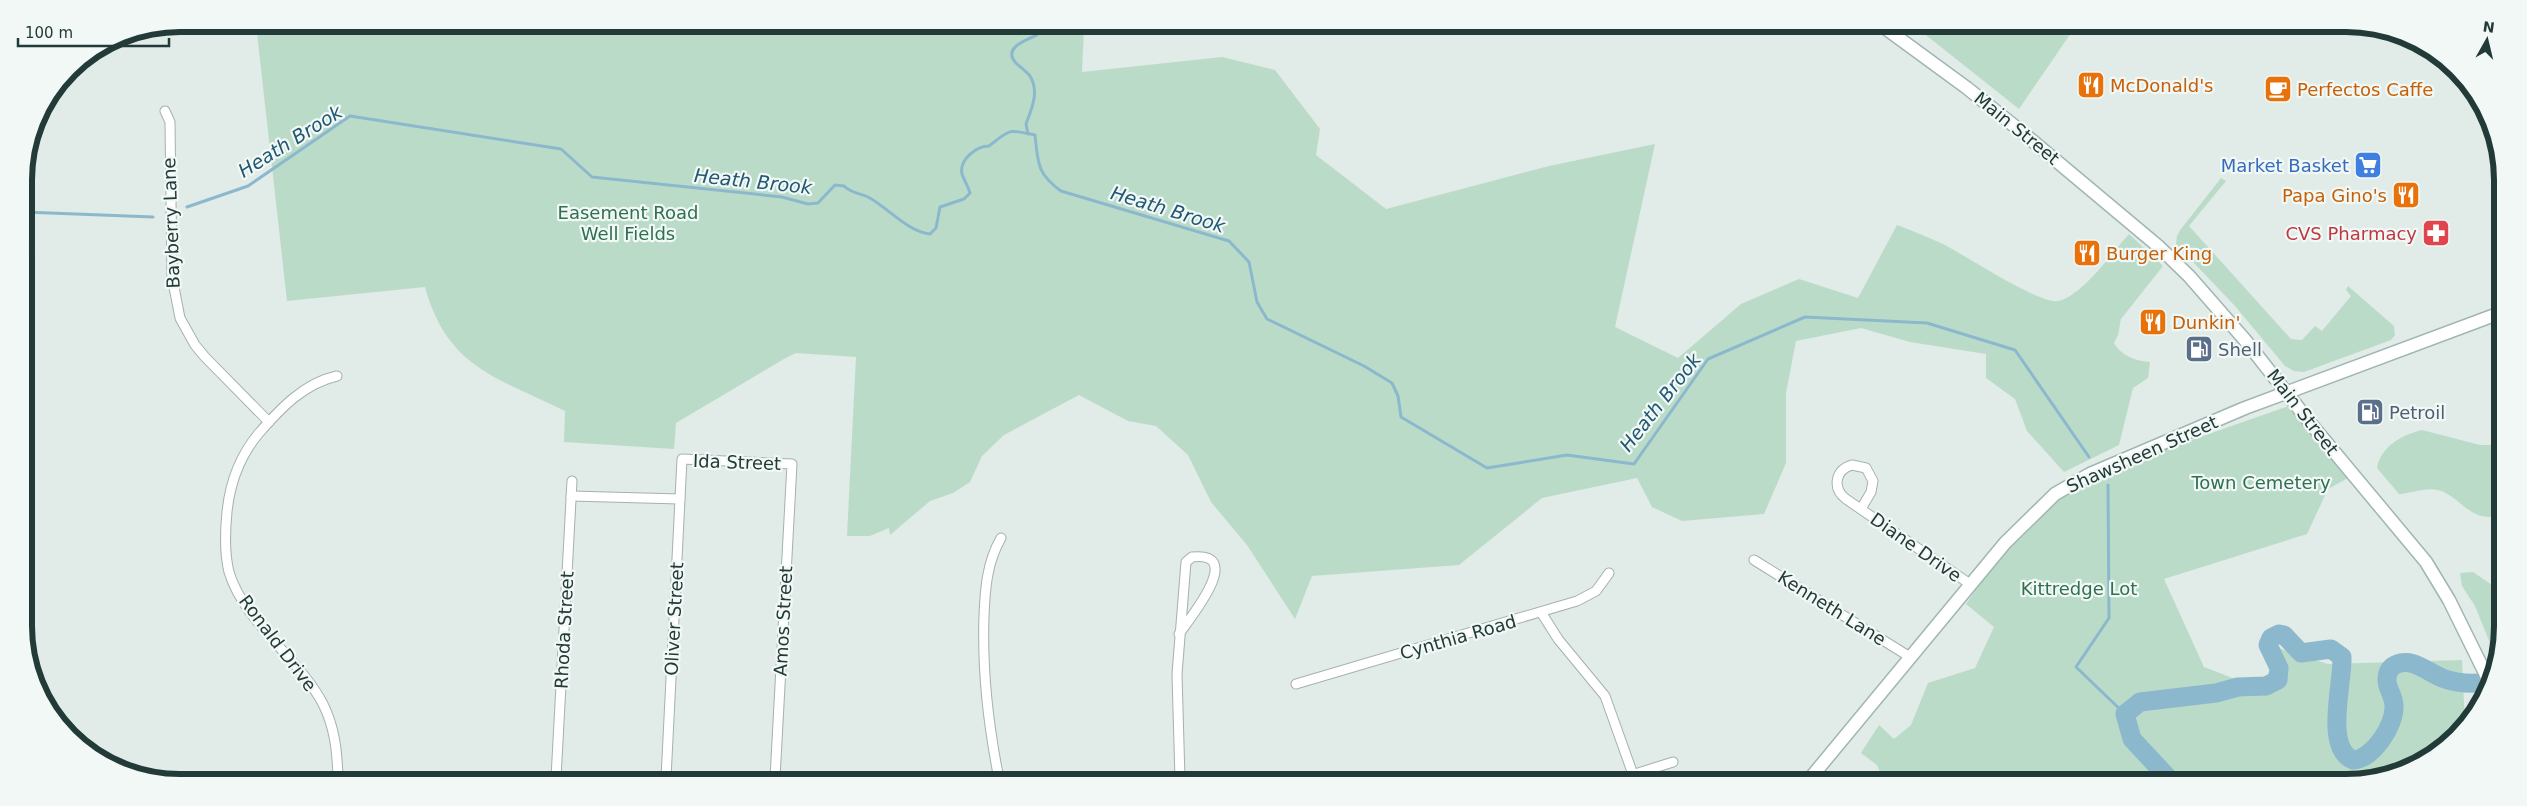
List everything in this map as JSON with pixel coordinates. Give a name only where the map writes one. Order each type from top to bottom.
[{"type":"main road","name":"Main Street","points":[[1891,32],[1967,88],[2158,246],[2215,306],[2426,562],[2445,593],[2486,674]]},
{"type":"main road","name":"Shawsheen Street","points":[[1814,773],[2018,528],[2070,484],[2137,453],[2287,392],[2494,315]]},
{"type":"street","name":"Bayberry Lane","points":[[165,111],[170,122],[172,277],[180,318],[194,345],[243,398],[269,422]]},
{"type":"street","name":"Ronald Drive","points":[[337,376],[319,381],[307,388],[269,422],[244,453],[231,484],[225,528],[226,560],[230,574],[245,603],[308,681],[323,704],[336,739],[338,774]]},
{"type":"street","name":"Ida Street","points":[[682,459],[792,464]]},
{"type":"street","name":"Oliver Street","points":[[666,774],[682,459]]},
{"type":"street","name":"Amos Street","points":[[775,774],[792,464]]},
{"type":"street","name":"Diane Drive","points":[[1861,509],[1871,492],[1873,481],[1866,468],[1852,465],[1840,473],[1837,487],[1843,496],[1861,509],[1970,584]]},
{"type":"street","name":"Rhoda Street","points":[[556,774],[572,481]]},
{"type":"street","points":[[571,496],[680,499]]},
{"type":"street","points":[[998,774],[986,703],[982,657],[987,577],[992,554],[1000,538]]},
{"type":"street","points":[[1179,634],[1211,587],[1215,566],[1209,558],[1196,556],[1187,560],[1179,634],[1180,774]]},
{"type":"street","name":"Kenneth Lane","points":[[1754,560],[1910,657]]},
{"type":"street","name":"Cynthia Road","points":[[1296,684],[1587,597],[1596,591],[1609,572]]},
{"type":"street","points":[[1541,612],[1558,639],[1604,696],[1632,773]]},
{"type":"street","points":[[1645,773],[1673,762]]},
{"type":"green space","points":[[1922,32],[2073,32],[2019,109]]},
{"type":"green space","name":"Easement Road Well Fields","points":[[257,33],[1084,33],[1082,72],[1222,57],[1275,70],[1320,129],[1316,155],[1386,209],[1549,166],[1655,144],[1615,327],[1678,358],[1741,304],[1799,279],[1858,298],[1897,225],[1943,244],[2001,278],[2049,300],[2058,301],[2067,298],[2077,291],[2106,262],[2129,234],[2163,266],[2121,319],[2118,335],[2114,343],[2117,348],[2129,357],[2150,362],[2148,378],[2133,388],[2119,445],[2064,472],[2027,431],[2015,399],[1986,378],[1986,354],[1910,342],[1861,328],[1796,341],[1786,393],[1786,463],[1764,514],[1682,521],[1652,507],[1637,478],[1542,498],[1459,565],[1312,576],[1295,619],[1247,545],[1211,502],[1188,455],[1156,426],[1128,421],[1079,395],[1004,435],[982,456],[970,482],[953,493],[930,501],[890,535],[889,528],[870,536],[847,536],[856,357],[796,353],[784,359],[676,423],[674,449],[564,442],[565,411],[497,379],[461,353],[447,336],[435,314],[425,287],[287,301]]},
{"type":"green space","points":[[2221,178],[2226,181],[2189,226],[2291,339],[2302,340],[2315,326],[2322,331],[2351,296],[2346,290],[2348,286],[2394,326],[2395,335],[2391,340],[2304,372],[2294,371],[2285,366],[2235,306],[2176,244],[2177,236],[2181,229]]},
{"type":"green space","points":[[2289,406],[2348,478],[2328,489],[2307,534],[2164,579],[2204,667],[2243,682],[2266,678],[2279,648],[2328,664],[2462,660],[2465,715],[2458,723],[2437,743],[2420,754],[2375,771],[2356,773],[1881,773],[1877,765],[1861,753],[1879,725],[1894,739],[1911,725],[1928,683],[1975,668],[1994,627],[1966,604],[2025,518],[2095,469],[2160,451]]},
{"type":"green space","points":[[2422,430],[2480,445],[2494,445],[2494,516],[2475,514],[2451,496],[2439,490],[2427,489],[2399,494],[2377,468],[2383,453],[2400,438]]},
{"type":"green space","points":[[2473,572],[2492,585],[2494,584],[2492,649],[2475,606],[2462,586],[2460,573]]},
{"type":"waterway","points":[[1028,134],[1026,124],[1034,101],[1033,82],[1030,76],[1012,58],[1012,53],[1017,45],[1037,35],[1038,33]]},
{"type":"waterway","name":"Heath Brook","points":[[187,207],[248,186],[350,116],[561,149],[592,177],[782,197],[808,204],[818,203],[835,185],[844,186],[875,201],[914,229],[930,234],[936,228],[940,207],[964,199],[970,193],[962,174],[963,163],[970,154],[979,148],[989,146],[1006,133],[1014,131],[1035,135],[1040,167],[1047,179],[1061,191],[1229,241],[1249,262],[1257,302],[1267,319],[1364,366],[1392,383],[1398,396],[1401,417],[1487,468],[1567,455],[1634,464],[1708,359],[1805,317],[1927,323],[2015,350],[2089,457]]},
{"type":"waterway","name":"Heath Brook","points":[[33,212],[153,217]]},
{"type":"waterway","name":"Heath Brook","points":[[2108,485],[2109,618],[2076,667],[2125,714]]},
{"type":"waterway","points":[[2164,773],[2132,739],[2125,714],[2140,702],[2216,693],[2238,687],[2266,686],[2278,680],[2279,668],[2268,645],[2271,638],[2279,634],[2284,635],[2301,653],[2331,649],[2342,657],[2337,729],[2339,742],[2344,753],[2353,760],[2368,754],[2381,740],[2391,722],[2394,702],[2387,683],[2387,677],[2390,669],[2395,665],[2402,663],[2415,664],[2439,677],[2456,682],[2483,682]]},
{"type":"place","name":"McDonald's","points":[[2091,85]]},
{"type":"place","name":"Perfectos Caffe","points":[[2278,89]]},
{"type":"place","name":"Market Basket","points":[[2368,165]]},
{"type":"place","name":"Papa Gino's","points":[[2406,195]]},
{"type":"place","name":"CVS Pharmacy","points":[[2436,233]]},
{"type":"place","name":"Burger King","points":[[2087,253]]},
{"type":"place","name":"Dunkin'","points":[[2153,322]]},
{"type":"place","name":"Shell","points":[[2199,349]]},
{"type":"place","name":"Petroil","points":[[2370,412]]},
{"type":"park label","name":"Town Cemetery","points":[[2261,482]]},
{"type":"park label","name":"Kittredge Lot","points":[[2079,588]]}]
